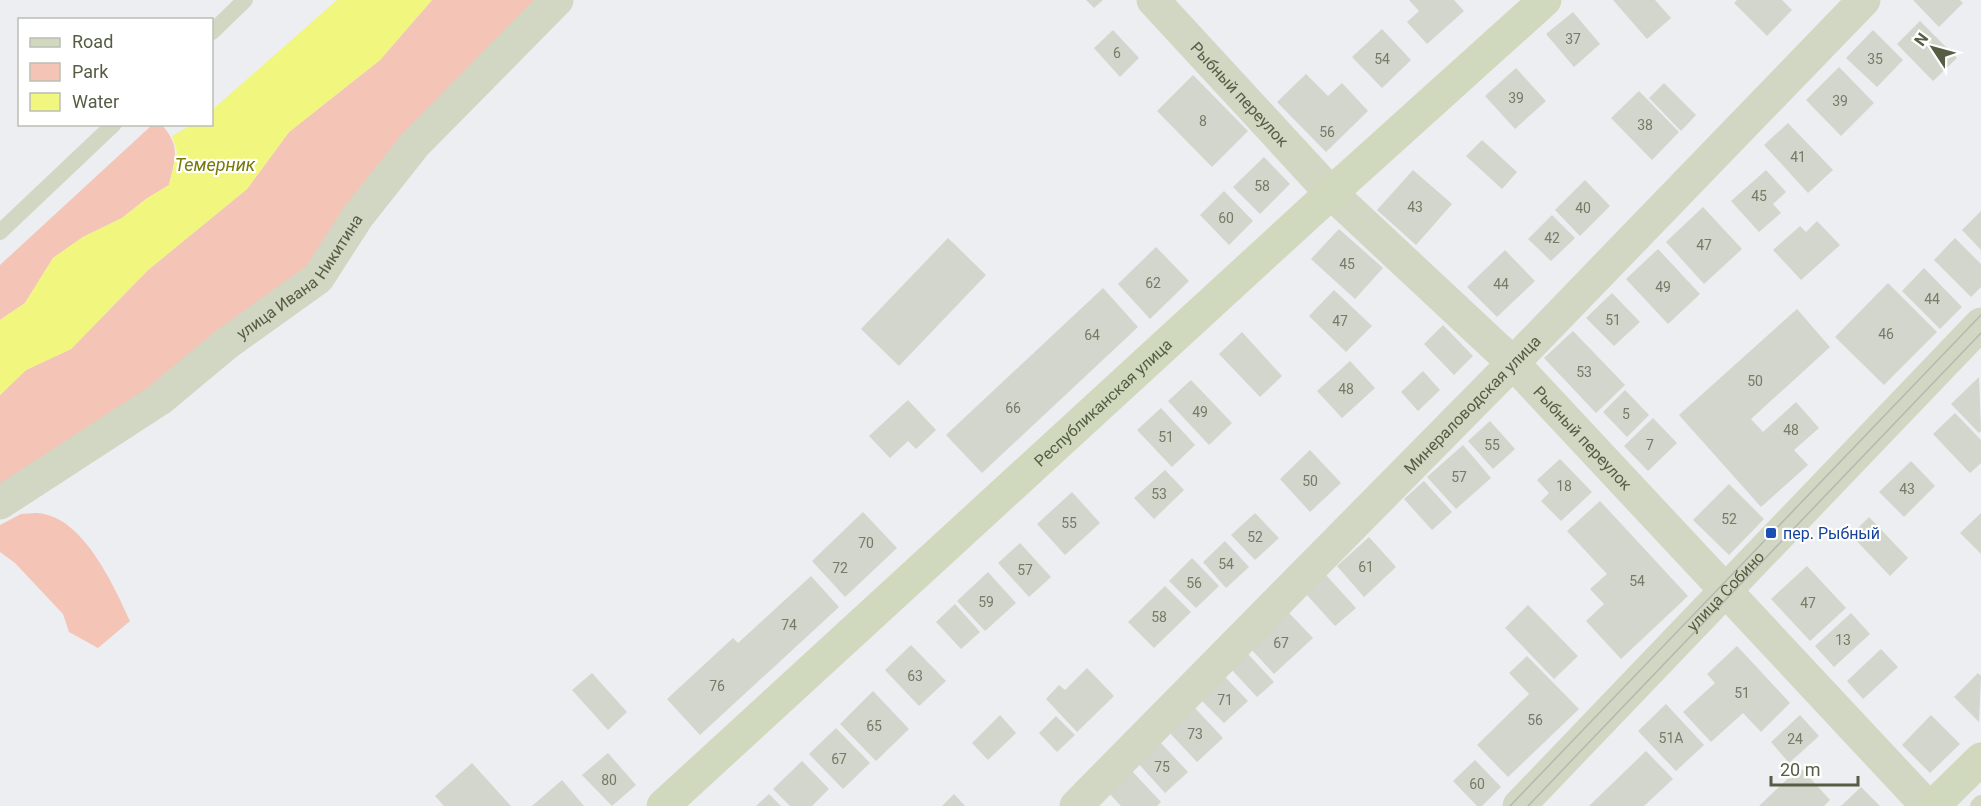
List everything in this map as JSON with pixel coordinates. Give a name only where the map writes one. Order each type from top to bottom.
[{"type":"street","name":"улица Ивана Никитина","points":[[0,503],[160,399],[226,344],[318,278],[358,216],[415,144],[556,0]]},
{"type":"street","name":"Рыбный переулок","points":[[1153,0],[1331,193],[1513,363],[1927,806]]},
{"type":"street","name":"Республиканская улица","points":[[663,806],[1331,193],[1545,0]]},
{"type":"street","name":"Минераловодская улица","points":[[1076,806],[1513,363],[1864,0]]},
{"type":"street","name":"улица Собино","points":[[1519,806],[1981,324]]},
{"type":"street","points":[[1933,806],[1981,759]]},
{"type":"lane","points":[[213,31],[245,0]]},
{"type":"lane","points":[[0,232],[112,126]]},
{"type":"green space","points":[[432,0],[557,0],[318,278],[0,503],[0,395],[26,370],[71,349],[148,270],[247,189],[289,132],[380,60]]},
{"type":"green space","points":[[151,126],[163,126],[172,140],[175,153],[169,185],[122,218],[83,237],[53,258],[25,303],[0,320],[0,265]]},
{"type":"green space","points":[[41,513],[59,519],[85,542],[107,574],[130,621],[98,648],[69,632],[63,614],[15,563],[0,552],[0,525],[21,514]]},
{"type":"water","name":"Темерник","points":[[337,0],[432,0],[380,60],[289,132],[247,189],[148,270],[71,349],[26,370],[0,395],[0,320],[25,303],[53,258],[83,237],[122,218],[169,185],[177,152],[172,136],[189,126],[213,126],[213,109]]},
{"type":"building","points":[[1086,0],[1103,0],[1094,8]]},
{"type":"building","points":[[1409,0],[1454,0],[1464,11],[1427,44],[1407,22],[1419,11]]},
{"type":"building","points":[[1613,0],[1655,0],[1671,18],[1647,39]]},
{"type":"building","points":[[1737,0],[1782,0],[1792,10],[1767,36],[1734,3]]},
{"type":"building","points":[[1913,0],[1960,0],[1963,3],[1939,27]]},
{"type":"building","points":[[1573,12],[1600,44],[1574,67],[1546,34]]},
{"type":"building","points":[[1920,21],[1957,58],[1933,81],[1897,44]]},
{"type":"building","points":[[1382,29],[1411,60],[1382,88],[1352,57]]},
{"type":"building","points":[[1113,30],[1139,58],[1120,77],[1094,48]]},
{"type":"building","points":[[1873,30],[1903,60],[1877,87],[1846,58]]},
{"type":"building","points":[[1839,67],[1874,103],[1841,136],[1806,100]]},
{"type":"building","points":[[1516,68],[1546,101],[1515,129],[1485,96]]},
{"type":"building","points":[[1306,74],[1328,96],[1342,83],[1368,111],[1326,152],[1277,102]]},
{"type":"building","points":[[1193,75],[1248,131],[1212,167],[1157,111]]},
{"type":"building","points":[[1664,83],[1696,115],[1681,131],[1649,98]]},
{"type":"building","points":[[1639,91],[1679,132],[1652,160],[1611,118]]},
{"type":"building","points":[[1788,123],[1833,170],[1808,193],[1764,145]]},
{"type":"building","points":[[1482,140],[1517,172],[1502,189],[1466,156]]},
{"type":"building","points":[[1264,157],[1290,184],[1260,214],[1233,187]]},
{"type":"building","points":[[1413,170],[1452,204],[1416,245],[1377,210]]},
{"type":"building","points":[[1766,170],[1786,192],[1773,204],[1781,213],[1759,232],[1731,201]]},
{"type":"building","points":[[1585,180],[1610,206],[1580,236],[1555,210]]},
{"type":"building","points":[[1224,191],[1253,221],[1229,245],[1200,215]]},
{"type":"building","points":[[1703,207],[1742,249],[1704,284],[1666,242]]},
{"type":"building","points":[[1981,211],[1981,250],[1962,230]]},
{"type":"building","points":[[1552,215],[1575,238],[1551,261],[1528,239]]},
{"type":"building","points":[[1817,221],[1840,245],[1801,280],[1773,250],[1800,226],[1806,232]]},
{"type":"building","points":[[1339,229],[1383,268],[1355,299],[1311,259]]},
{"type":"building","points":[[948,238],[986,275],[899,366],[861,329]]},
{"type":"building","points":[[1955,238],[1981,264],[1981,287],[1971,297],[1934,260]]},
{"type":"building","points":[[1156,247],[1189,281],[1150,319],[1118,284]]},
{"type":"building","points":[[1658,249],[1700,294],[1668,324],[1626,279]]},
{"type":"building","points":[[1505,250],[1535,281],[1497,317],[1467,287]]},
{"type":"building","points":[[1924,268],[1962,307],[1940,329],[1902,291]]},
{"type":"building","points":[[1888,283],[1937,332],[1884,385],[1835,337]]},
{"type":"building","points":[[1103,288],[1138,327],[982,473],[946,435]]},
{"type":"building","points":[[1334,290],[1372,326],[1346,352],[1309,316]]},
{"type":"building","points":[[1612,293],[1640,322],[1614,346],[1586,318]]},
{"type":"building","points":[[1797,309],[1830,347],[1751,419],[1763,432],[1796,402],[1819,428],[1794,450],[1808,465],[1761,507],[1679,415]]},
{"type":"building","points":[[1443,325],[1473,356],[1454,375],[1424,344]]},
{"type":"building","points":[[1573,331],[1625,385],[1596,413],[1544,358]]},
{"type":"building","points":[[1242,332],[1282,376],[1260,397],[1219,354]]},
{"type":"building","points":[[1350,361],[1375,388],[1342,418],[1317,391]]},
{"type":"building","points":[[1423,371],[1440,390],[1418,411],[1401,392]]},
{"type":"building","points":[[1979,377],[1981,431],[1979,433],[1951,404]]},
{"type":"building","points":[[1191,380],[1232,423],[1209,445],[1168,401]]},
{"type":"building","points":[[1625,390],[1649,415],[1627,437],[1603,412]]},
{"type":"building","points":[[908,400],[936,430],[916,449],[908,441],[890,458],[869,436]]},
{"type":"building","points":[[1161,408],[1195,445],[1172,467],[1137,430]]},
{"type":"building","points":[[1955,413],[1981,440],[1981,463],[1970,473],[1933,434]]},
{"type":"building","points":[[1653,418],[1677,443],[1648,471],[1624,446]]},
{"type":"building","points":[[1490,421],[1515,449],[1493,469],[1468,441]]},
{"type":"building","points":[[1463,445],[1491,478],[1456,509],[1427,477]]},
{"type":"building","points":[[1310,450],[1341,483],[1310,512],[1280,479]]},
{"type":"building","points":[[1560,459],[1592,492],[1561,521],[1541,501],[1549,493],[1537,480]]},
{"type":"building","points":[[1911,461],[1935,486],[1904,517],[1879,492]]},
{"type":"building","points":[[1165,470],[1184,490],[1154,519],[1134,498]]},
{"type":"building","points":[[1424,481],[1452,512],[1432,530],[1404,499]]},
{"type":"building","points":[[1729,484],[1764,519],[1729,555],[1693,520]]},
{"type":"building","points":[[1072,492],[1100,523],[1065,555],[1037,524]]},
{"type":"building","points":[[1600,501],[1688,596],[1621,659],[1586,621],[1604,604],[1590,589],[1607,574],[1567,531]]},
{"type":"building","points":[[863,512],[897,548],[845,597],[812,561]]},
{"type":"building","points":[[1255,513],[1279,538],[1255,560],[1231,535]]},
{"type":"building","points":[[1981,513],[1981,554],[1960,533]]},
{"type":"building","points":[[1869,517],[1908,558],[1890,576],[1851,535]]},
{"type":"building","points":[[1369,537],[1396,567],[1364,597],[1337,566]]},
{"type":"building","points":[[1225,541],[1249,567],[1226,588],[1203,562]]},
{"type":"building","points":[[1020,543],[1051,577],[1029,597],[998,563]]},
{"type":"building","points":[[1192,558],[1219,586],[1196,608],[1169,581]]},
{"type":"building","points":[[1807,566],[1846,608],[1810,641],[1771,599]]},
{"type":"building","points":[[988,572],[1016,603],[985,631],[957,601]]},
{"type":"building","points":[[1326,575],[1356,608],[1335,626],[1306,594]]},
{"type":"building","points":[[811,576],[839,607],[700,735],[667,699],[733,638],[738,643]]},
{"type":"building","points":[[1165,586],[1191,612],[1154,648],[1128,622]]},
{"type":"building","points":[[955,604],[980,632],[961,649],[936,622]]},
{"type":"building","points":[[1528,605],[1578,656],[1554,679],[1505,628]]},
{"type":"building","points":[[1289,613],[1313,638],[1274,674],[1250,648]]},
{"type":"building","points":[[1851,613],[1870,634],[1834,667],[1815,646]]},
{"type":"building","points":[[911,645],[946,681],[919,706],[885,670]]},
{"type":"building","points":[[1737,646],[1790,703],[1761,732],[1743,713],[1711,742],[1683,712],[1715,683],[1707,674]]},
{"type":"building","points":[[1881,649],[1898,667],[1863,699],[1847,681]]},
{"type":"building","points":[[1247,653],[1274,682],[1257,697],[1230,668]]},
{"type":"building","points":[[1527,656],[1579,709],[1508,777],[1477,745],[1529,694],[1509,673]]},
{"type":"building","points":[[1087,668],[1114,696],[1077,732],[1046,699],[1059,685],[1065,690]]},
{"type":"building","points":[[592,673],[627,712],[608,730],[572,690]]},
{"type":"building","points":[[1978,673],[1981,676],[1979,722],[1954,697]]},
{"type":"building","points":[[1225,677],[1248,701],[1224,723],[1201,700]]},
{"type":"building","points":[[873,691],[909,729],[876,761],[840,724]]},
{"type":"building","points":[[1666,704],[1704,745],[1676,771],[1638,731]]},
{"type":"building","points":[[1194,707],[1223,738],[1197,762],[1168,731]]},
{"type":"building","points":[[1000,715],[1016,733],[988,760],[972,743]]},
{"type":"building","points":[[1800,715],[1819,736],[1789,763],[1771,742]]},
{"type":"building","points":[[1931,715],[1960,744],[1930,773],[1902,745]]},
{"type":"building","points":[[1056,716],[1075,735],[1057,752],[1039,733]]},
{"type":"building","points":[[836,728],[870,763],[843,789],[809,754]]},
{"type":"building","points":[[1159,741],[1188,772],[1165,793],[1137,762]]},
{"type":"building","points":[[1646,751],[1673,779],[1644,806],[1589,806]]},
{"type":"building","points":[[608,753],[636,785],[612,806],[582,775]]},
{"type":"building","points":[[1475,760],[1501,787],[1482,806],[1477,806],[1453,781]]},
{"type":"building","points":[[802,761],[829,789],[812,806],[790,806],[773,789]]},
{"type":"building","points":[[472,763],[511,806],[444,806],[435,796]]},
{"type":"building","points":[[1800,767],[1830,800],[1824,806],[1759,806]]},
{"type":"building","points":[[1130,769],[1161,802],[1157,806],[1121,806],[1107,791]]},
{"type":"building","points":[[562,780],[584,806],[532,806]]},
{"type":"building","points":[[1861,787],[1880,806],[1841,806]]},
{"type":"building","points":[[769,794],[781,806],[756,806]]},
{"type":"building","points":[[954,794],[965,806],[942,806]]},
{"type":"tram line","points":[[1510,806],[1981,315]]},
{"type":"tram line","points":[[1528,806],[1981,333]]},
{"type":"place","name":"пер. Рыбный","points":[[1771,533]]}]
